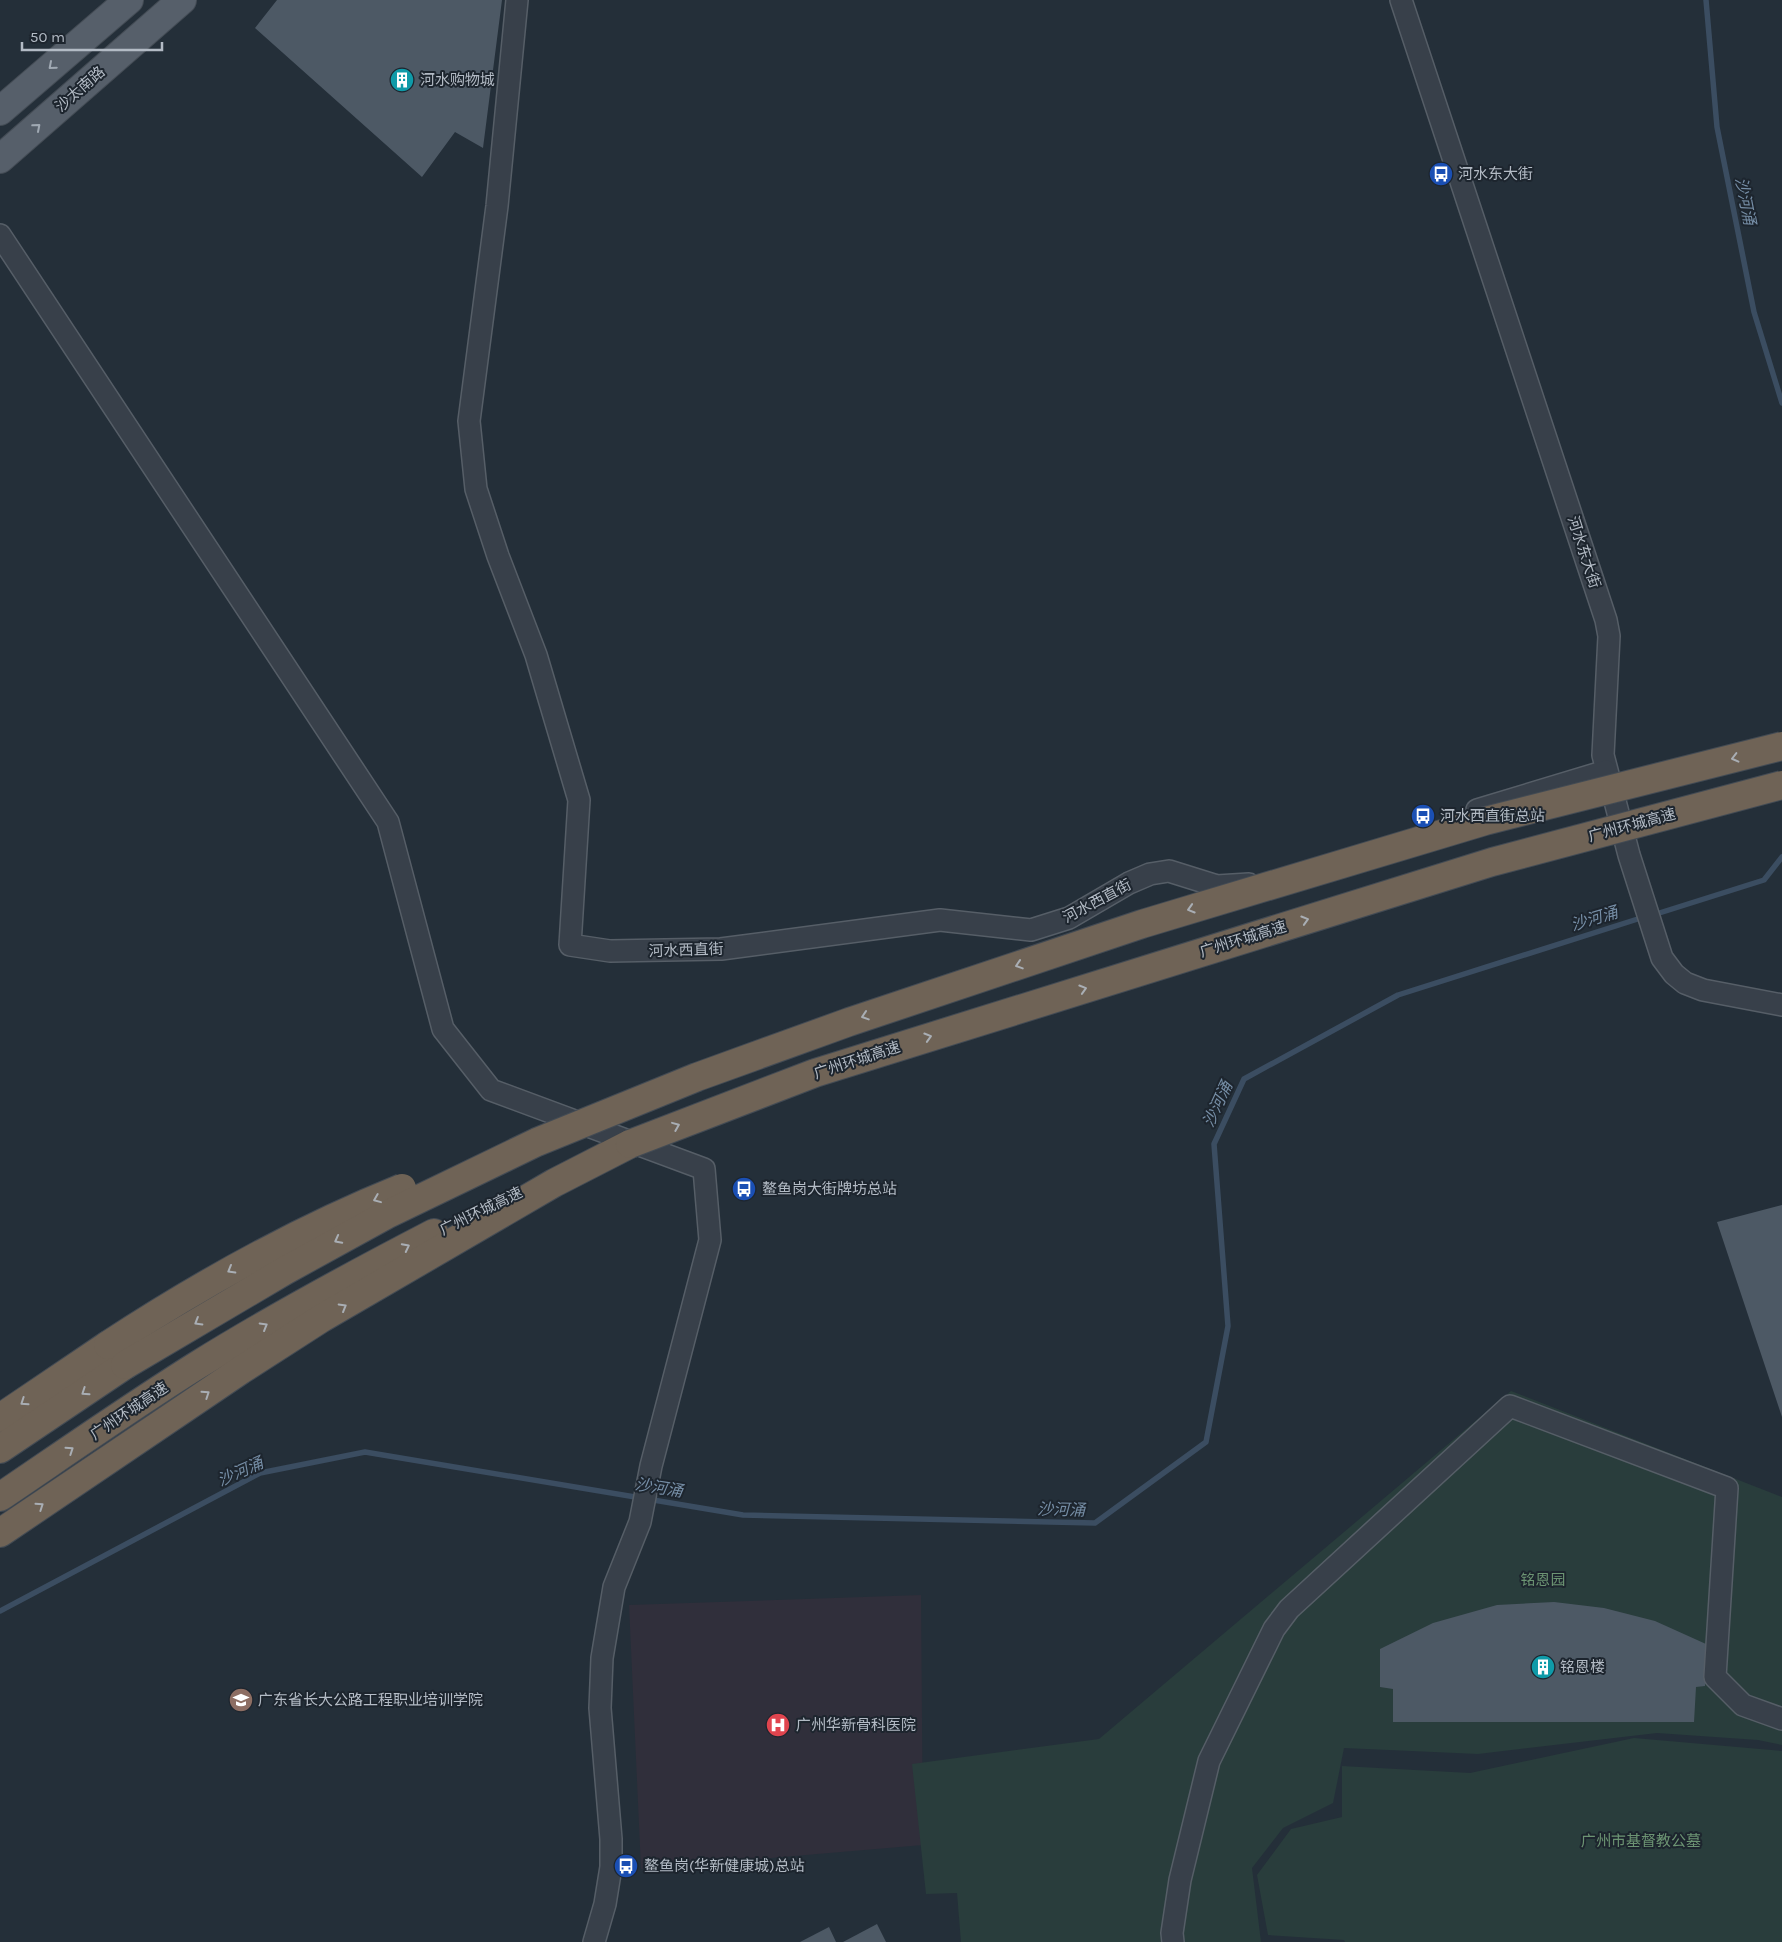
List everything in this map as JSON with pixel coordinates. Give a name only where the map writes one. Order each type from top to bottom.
[{"type":"highway","points":[[0,1418],[132,1329],[278,1244],[406,1187],[635,1100],[849,1022],[1142,924],[1485,821],[1782,746]]},
{"type":"highway","name":"广州环城高速","points":[[0,1497],[148,1398],[243,1338],[392,1255],[540,1182],[630,1144],[815,1072],[1492,862],[1782,785]]},
{"type":"highway","points":[[0,1448],[125,1366],[344,1237],[484,1167],[635,1100]]},
{"type":"highway","points":[[0,1533],[241,1370],[315,1323],[568,1175],[630,1144]]},
{"type":"main road","points":[[0,111],[129,0]]},
{"type":"main road","name":"沙太南路","points":[[0,159],[182,0]]},
{"type":"street","name":"河水西直街","points":[[517,0],[497,206],[469,430],[476,489],[498,556],[536,655],[579,800],[570,945],[610,951],[721,949],[940,920],[1031,930],[1069,918],[1129,883],[1150,874],[1169,872],[1217,886],[1248,884],[1278,870],[1606,771]]},
{"type":"street","name":"河水东大街","points":[[1401,0],[1606,620],[1608,636],[1603,733],[1606,771],[1662,958],[1680,978],[1704,990],[1782,1005]]},
{"type":"street","points":[[0,235],[388,822],[443,1029],[491,1090],[704,1169],[710,1240],[651,1466],[640,1522],[614,1587],[602,1658],[600,1708],[611,1839],[611,1867],[605,1904],[594,1942]]},
{"type":"street","points":[[1173,1942],[1172,1933],[1180,1880],[1209,1761],[1234,1706],[1274,1629],[1289,1609],[1510,1406],[1727,1488],[1716,1677],[1743,1705],[1782,1719]]},
{"type":"shaded area","name":"广州华新骨科医院","points":[[921,1595],[923,1845],[641,1869],[629,1605]]},
{"type":"green space","name":"铭恩园","points":[[1511,1391],[1782,1497],[1782,1745],[1758,1740],[1657,1733],[1478,1754],[1344,1748],[1333,1803],[1283,1828],[1252,1868],[1261,1942],[961,1942],[957,1893],[926,1894],[912,1764],[1099,1739]]},
{"type":"green space","name":"广州市基督教公墓","points":[[1634,1738],[1782,1751],[1782,1942],[1345,1942],[1344,1940],[1268,1935],[1257,1875],[1291,1829],[1342,1817],[1342,1766],[1470,1773]]},
{"type":"building","name":"河水购物城","points":[[277,0],[502,0],[483,148],[455,132],[422,177],[255,28]]},
{"type":"building","points":[[1782,1205],[1782,1417],[1717,1222]]},
{"type":"building","name":"铭恩楼","points":[[1554,1602],[1604,1608],[1655,1621],[1706,1644],[1705,1686],[1696,1687],[1694,1722],[1393,1722],[1393,1689],[1380,1687],[1380,1649],[1433,1623],[1497,1605]]},
{"type":"building","points":[[877,1924],[886,1942],[843,1942]]},
{"type":"building","points":[[829,1927],[836,1942],[800,1942]]},
{"type":"waterway","name":"沙河涌","points":[[1706,0],[1717,127],[1754,312],[1782,403]]},
{"type":"waterway","name":"沙河涌","points":[[1653,915],[1764,880],[1782,857]]},
{"type":"waterway","name":"沙河涌","points":[[0,1611],[260,1473],[365,1452],[743,1515],[1095,1523],[1206,1442],[1228,1326],[1214,1144],[1244,1079],[1398,995],[1644,917]]},
{"type":"place","name":"河水购物城","points":[[402,80]]},
{"type":"place","name":"河水东大街","points":[[1441,174]]},
{"type":"place","name":"河水西直街总站","points":[[1423,816]]},
{"type":"place","name":"鳌鱼岗大街牌坊总站","points":[[744,1189]]},
{"type":"place","name":"铭恩楼","points":[[1543,1667]]},
{"type":"place","name":"广东省长大公路工程职业培训学院","points":[[241,1700]]},
{"type":"place","name":"广州华新骨科医院","points":[[778,1725]]},
{"type":"place","name":"鳌鱼岗(华新健康城)总站","points":[[626,1866]]}]
